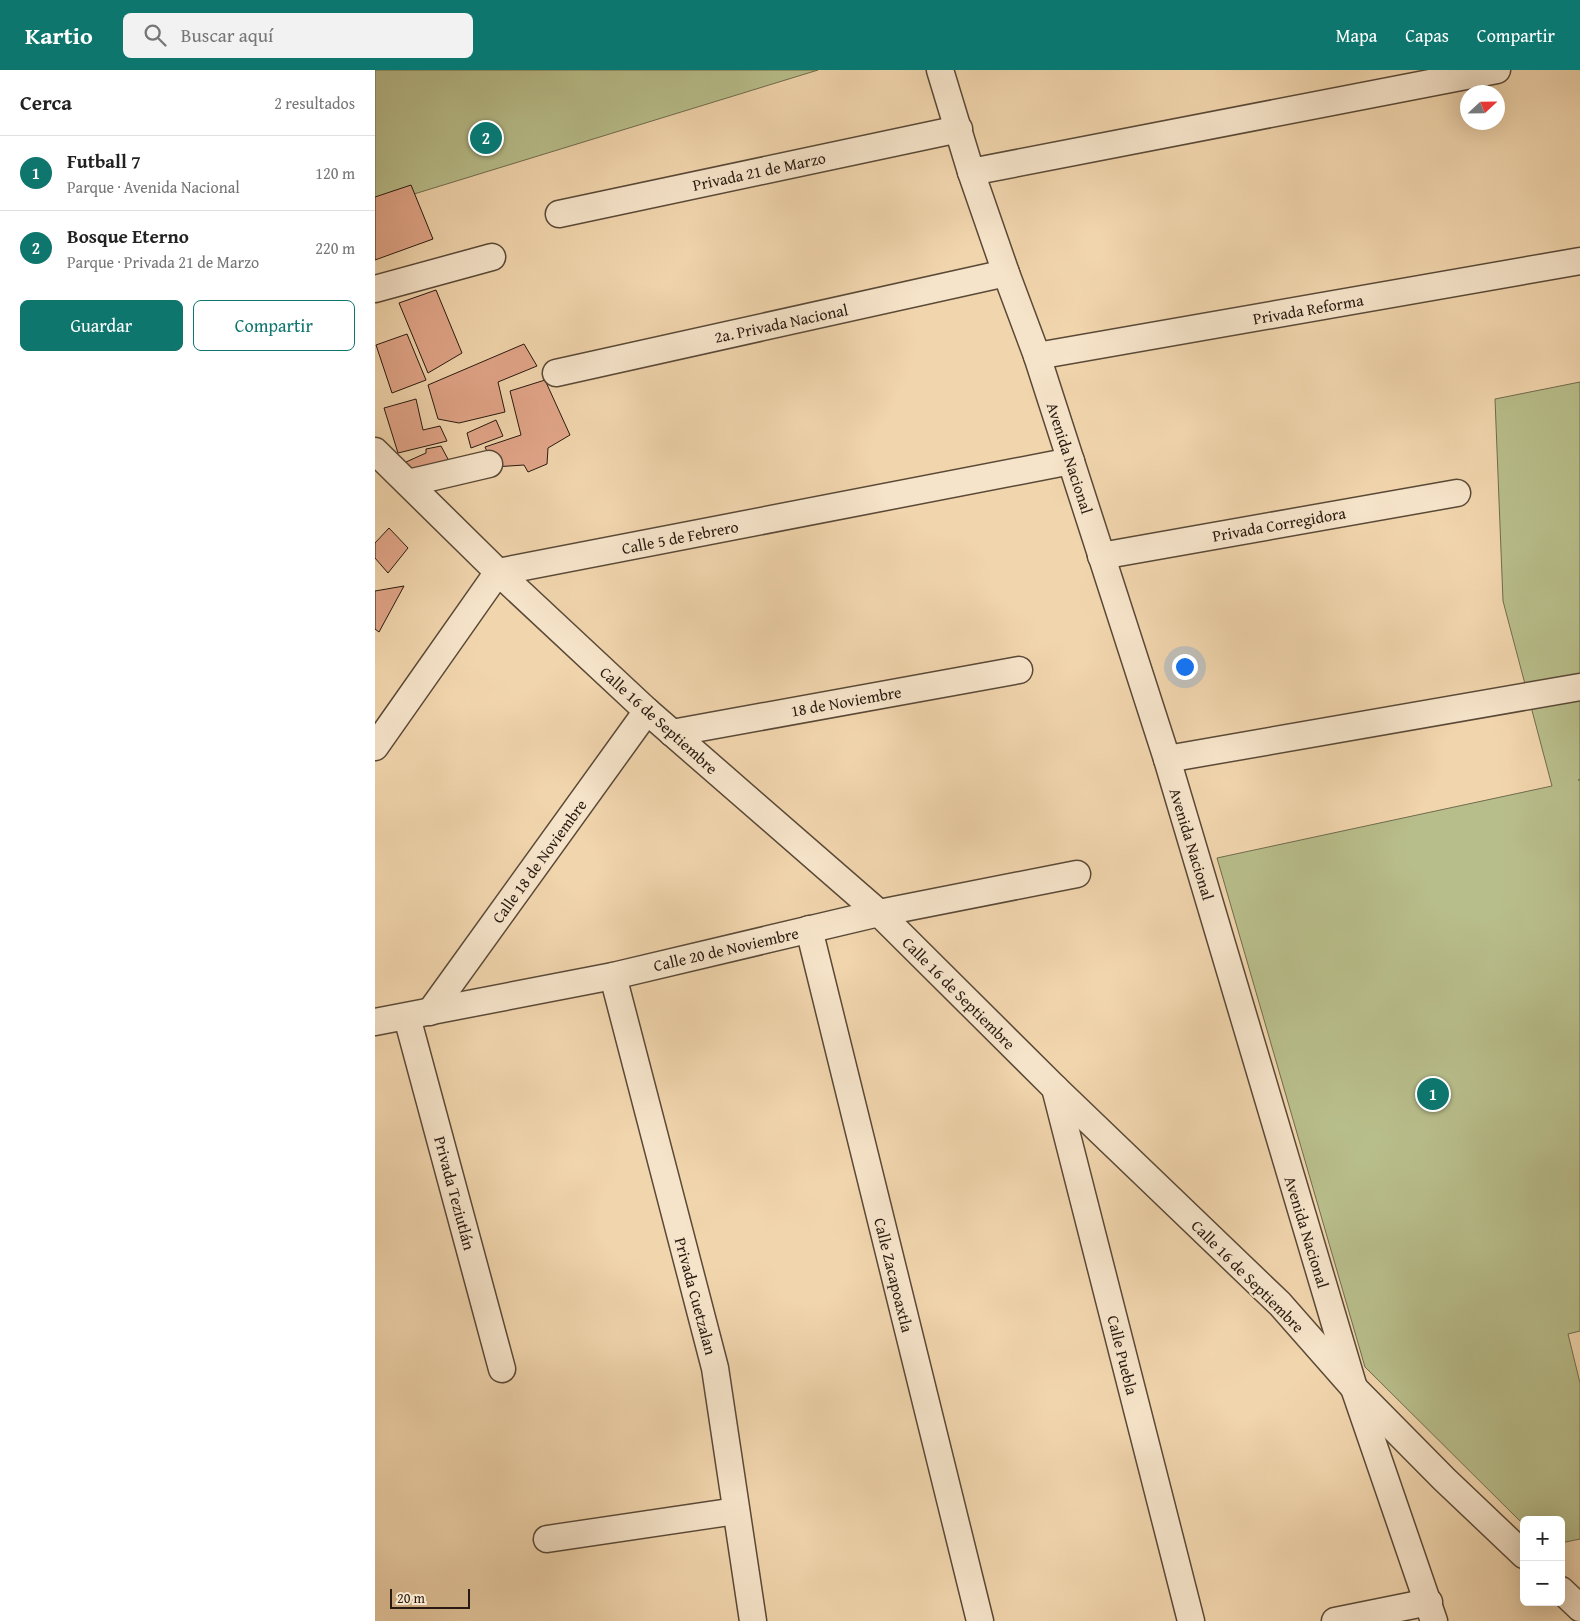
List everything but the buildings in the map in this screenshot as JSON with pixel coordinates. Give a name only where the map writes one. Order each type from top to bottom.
[{"type":"street","name":"Avenida Nacional","points":[[940,70],[971,172],[1037,356],[1167,759],[1354,1388],[1431,1612]]},
{"type":"street","points":[[971,172],[1497,70]]},
{"type":"street","name":"Privada 21 de Marzo","points":[[559,214],[959,129]]},
{"type":"street","points":[[375,288],[491,258]]},
{"type":"street","name":"Privada Reforma","points":[[1037,356],[1580,261]]},
{"type":"street","name":"2a. Privada Nacional","points":[[556,373],[1006,273]]},
{"type":"street","name":"Calle 16 de Septiembre","points":[[375,451],[498,572],[647,711],[879,913],[1055,1088],[1280,1304],[1354,1388],[1444,1479],[1520,1550]]},
{"type":"street","name":"Calle 5 de Febrero","points":[[498,572],[1071,461]]},
{"type":"street","points":[[408,483],[489,464]]},
{"type":"street","name":"Privada Corregidora","points":[[1101,556],[1457,493]]},
{"type":"street","points":[[375,747],[498,572]]},
{"type":"street","name":"18 de Noviembre","points":[[672,733],[1019,670]]},
{"type":"street","points":[[1167,759],[1580,687]]},
{"type":"street","name":"Calle 18 de Noviembre","points":[[419,1014],[647,711]]},
{"type":"street","name":"Calle 20 de Noviembre","points":[[375,1022],[613,976],[879,913],[1077,874]]},
{"type":"street","name":"Calle Zacapoaxtla","points":[[809,929],[980,1621]]},
{"type":"street","name":"Privada Cuetzalan","points":[[613,976],[715,1368],[753,1621]]},
{"type":"street","name":"Privada Teziutlán","points":[[419,1014],[502,1369]]},
{"type":"street","name":"Calle Puebla","points":[[1055,1088],[1191,1621]]},
{"type":"street","points":[[547,1539],[737,1510]]},
{"type":"street","points":[[1565,1594],[1580,1608]]},
{"type":"street","points":[[1335,1621],[1431,1612]]},
{"type":"green space","points":[[375,70],[818,70],[375,206]]},
{"type":"green space","points":[[1580,382],[1580,779],[1578,780],[1580,780],[1580,1331],[1568,1334],[1580,1383],[1580,1539],[1565,1542],[1565,1516],[1520,1516],[1520,1521],[1365,1367],[1217,858],[1552,786],[1503,601],[1495,399]]},
{"type":"place","name":"Bosque Eterno","points":[[486,138]]},
{"type":"place","name":"Futball 7","points":[[1433,1094]]}]
